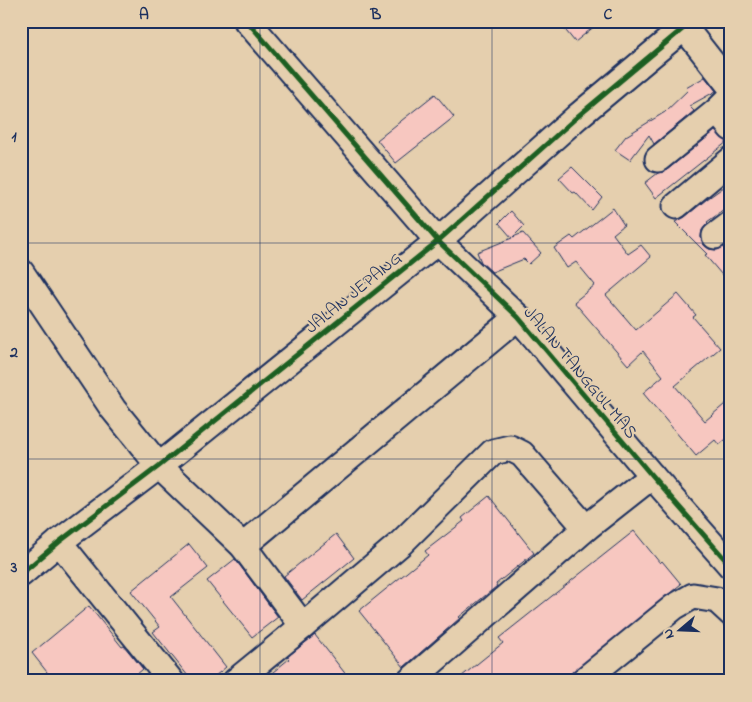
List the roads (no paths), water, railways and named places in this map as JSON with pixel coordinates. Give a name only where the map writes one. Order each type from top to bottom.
[{"type":"street","name":"JALAN TANGGUL MAS","points":[[247,21],[438,241],[518,317],[652,476],[731,566]]},
{"type":"street","name":"JALAN JEPANG","points":[[21,574],[59,542],[159,466],[438,241],[577,117],[688,24]]},
{"type":"street","points":[[688,24],[731,87]]},
{"type":"street","points":[[658,159],[726,112]]},
{"type":"street","points":[[676,206],[731,160]]},
{"type":"street","points":[[21,272],[113,409],[159,466],[243,546],[304,626]]},
{"type":"street","points":[[243,546],[518,317]]},
{"type":"street","points":[[236,681],[401,543],[493,452],[510,448],[522,454],[586,528]]},
{"type":"street","points":[[410,681],[586,528],[652,476]]},
{"type":"street","points":[[59,542],[171,681]]},
{"type":"street","points":[[583,681],[674,607],[693,596],[717,600],[731,613]]}]
